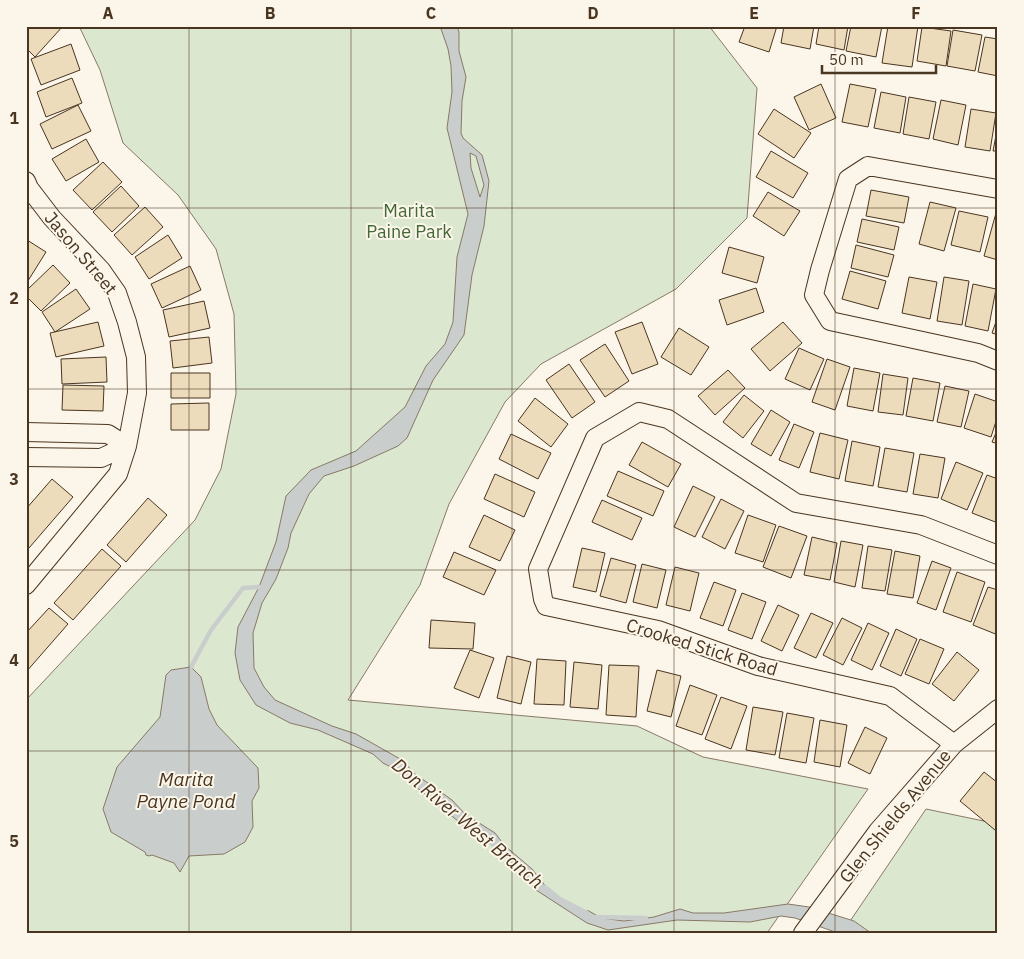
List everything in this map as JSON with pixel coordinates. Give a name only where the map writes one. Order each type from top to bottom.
[{"type":"street","points":[[998,189],[868,166],[848,179],[814,294],[830,321],[978,354],[998,361]]},
{"type":"street","name":"Jason Street","points":[[26,181],[29,188],[52,218],[101,270],[117,293],[136,357],[137,394],[127,446],[118,474],[29,576]]},
{"type":"street","name":"Crooked Stick Road","points":[[954,744],[890,696],[758,666],[658,630],[546,606],[538,569],[595,438],[639,412],[668,419],[796,503],[921,525],[998,555]]},
{"type":"street","points":[[26,432],[108,434],[127,446]]},
{"type":"street","points":[[26,457],[102,458],[127,446]]},
{"type":"street","name":"Glen Shields Avenue","points":[[803,933],[878,831],[954,744],[998,709]]},
{"type":"green space","name":"Marita Paine Park","points":[[79,26],[709,26],[757,88],[747,218],[676,289],[541,364],[505,402],[449,504],[420,585],[348,700],[637,726],[703,757],[868,789],[767,933],[26,933],[26,700],[195,520],[221,469],[236,394],[234,314],[216,249],[178,195],[123,143],[100,70]]},
{"type":"green space","points":[[926,809],[998,824],[998,933],[842,933]]},
{"type":"water","points":[[440,26],[457,26],[459,32],[459,51],[466,77],[462,101],[461,133],[463,138],[482,155],[489,181],[484,226],[472,275],[464,335],[433,380],[407,438],[398,446],[354,466],[324,476],[309,494],[291,533],[288,548],[276,579],[262,603],[253,633],[254,668],[264,687],[275,700],[332,726],[356,734],[402,760],[415,774],[452,800],[465,814],[495,833],[505,846],[532,869],[551,893],[579,910],[589,911],[601,918],[624,921],[654,917],[680,909],[693,913],[724,913],[788,904],[809,907],[854,921],[871,933],[838,933],[795,918],[781,916],[750,922],[677,920],[608,930],[587,923],[536,890],[512,860],[493,843],[464,826],[393,768],[383,763],[373,754],[318,730],[290,723],[256,705],[240,680],[235,653],[238,627],[259,587],[276,542],[286,496],[311,470],[356,451],[405,407],[426,366],[445,344],[453,322],[457,257],[468,214],[447,128],[452,92],[448,49]],"holes":[[[470,153],[476,156],[484,185],[480,197],[471,168]]]},
{"type":"water","name":"Marita Payne Pond","points":[[191,667],[201,677],[209,709],[217,725],[258,768],[259,788],[252,801],[253,827],[245,842],[224,854],[189,856],[180,872],[174,863],[152,855],[146,855],[145,852],[111,832],[103,809],[117,767],[160,717],[166,675],[171,670]]},
{"type":"building","points":[[26,26],[63,26],[35,57],[26,48]]},
{"type":"building","points":[[745,26],[777,26],[769,52],[739,42]]},
{"type":"building","points":[[784,26],[814,26],[810,49],[781,43]]},
{"type":"building","points":[[819,26],[848,26],[844,50],[816,44]]},
{"type":"building","points":[[851,26],[882,26],[876,57],[846,51]]},
{"type":"building","points":[[888,26],[918,26],[912,67],[882,63]]},
{"type":"building","points":[[922,27],[951,31],[946,66],[917,61]]},
{"type":"building","points":[[953,30],[982,35],[975,71],[947,66]]},
{"type":"building","points":[[985,37],[998,39],[998,76],[978,72]]},
{"type":"building","points":[[71,44],[80,70],[41,85],[31,59]]},
{"type":"building","points":[[72,78],[82,103],[46,117],[37,92]]},
{"type":"building","points":[[821,84],[836,118],[809,130],[794,97]]},
{"type":"building","points":[[850,84],[876,89],[868,127],[842,122]]},
{"type":"building","points":[[881,92],[906,97],[900,133],[874,128]]},
{"type":"building","points":[[909,97],[936,102],[929,139],[903,134]]},
{"type":"building","points":[[941,100],[966,105],[958,145],[933,139]]},
{"type":"building","points":[[78,105],[91,131],[52,149],[40,124]]},
{"type":"building","points":[[774,109],[811,133],[794,158],[758,134]]},
{"type":"building","points":[[971,109],[996,113],[990,151],[965,147]]},
{"type":"building","points":[[998,125],[998,151],[993,151]]},
{"type":"building","points":[[86,139],[99,162],[66,181],[52,159]]},
{"type":"building","points":[[771,151],[808,173],[793,198],[756,177]]},
{"type":"building","points":[[103,162],[122,182],[92,210],[73,190]]},
{"type":"building","points":[[121,186],[139,206],[112,232],[93,212]]},
{"type":"building","points":[[871,190],[909,197],[904,223],[866,216]]},
{"type":"building","points":[[768,192],[800,211],[784,236],[753,216]]},
{"type":"building","points":[[930,202],[956,208],[944,251],[919,244]]},
{"type":"building","points":[[145,207],[163,227],[132,255],[114,235]]},
{"type":"building","points":[[959,211],[988,217],[980,252],[951,245]]},
{"type":"building","points":[[996,213],[998,213],[998,260],[984,256]]},
{"type":"building","points":[[862,219],[899,227],[894,250],[857,242]]},
{"type":"building","points":[[168,235],[182,258],[149,279],[135,257]]},
{"type":"building","points":[[26,240],[46,252],[26,284]]},
{"type":"building","points":[[856,245],[894,255],[888,277],[851,268]]},
{"type":"building","points":[[729,247],[764,257],[757,283],[722,273]]},
{"type":"building","points":[[53,265],[70,283],[41,311],[26,296],[26,291]]},
{"type":"building","points":[[190,266],[201,290],[162,308],[151,284]]},
{"type":"building","points":[[850,271],[886,281],[878,309],[842,299]]},
{"type":"building","points":[[909,277],[937,282],[930,319],[902,313]]},
{"type":"building","points":[[944,277],[969,281],[962,325],[937,321]]},
{"type":"building","points":[[973,284],[996,289],[988,331],[965,326]]},
{"type":"building","points":[[756,288],[764,312],[727,325],[719,300]]},
{"type":"building","points":[[76,289],[90,309],[55,332],[42,312]]},
{"type":"building","points":[[204,301],[210,328],[169,337],[163,310]]},
{"type":"building","points":[[998,316],[998,335],[992,333]]},
{"type":"building","points":[[98,322],[104,346],[56,357],[50,333]]},
{"type":"building","points":[[642,322],[658,364],[632,374],[615,332]]},
{"type":"building","points":[[783,322],[802,343],[770,371],[751,349]]},
{"type":"building","points":[[679,328],[709,347],[691,375],[661,357]]},
{"type":"building","points":[[209,337],[212,363],[173,368],[170,341]]},
{"type":"building","points":[[605,344],[629,381],[605,397],[580,360]]},
{"type":"building","points":[[799,348],[824,359],[810,390],[785,379]]},
{"type":"building","points":[[106,357],[107,382],[62,384],[61,359]]},
{"type":"building","points":[[827,359],[850,367],[835,410],[812,402]]},
{"type":"building","points":[[569,364],[595,402],[572,418],[546,380]]},
{"type":"building","points":[[854,368],[880,373],[873,411],[847,406]]},
{"type":"building","points":[[728,370],[745,388],[715,415],[698,396]]},
{"type":"building","points":[[171,373],[210,373],[210,398],[171,398]]},
{"type":"building","points":[[883,374],[908,378],[903,415],[878,412]]},
{"type":"building","points":[[913,378],[940,383],[933,421],[906,416]]},
{"type":"building","points":[[63,385],[104,386],[103,411],[62,410]]},
{"type":"building","points":[[945,386],[969,391],[961,427],[937,422]]},
{"type":"building","points":[[975,394],[998,402],[998,415],[991,437],[964,428]]},
{"type":"building","points":[[744,395],[764,411],[743,438],[723,422]]},
{"type":"building","points":[[535,398],[568,424],[551,447],[518,421]]},
{"type":"building","points":[[209,403],[209,430],[171,430],[171,404]]},
{"type":"building","points":[[771,410],[790,422],[771,456],[751,444]]},
{"type":"building","points":[[794,424],[814,432],[799,468],[779,460]]},
{"type":"building","points":[[998,428],[998,444],[992,442]]},
{"type":"building","points":[[820,433],[848,440],[839,479],[810,472]]},
{"type":"building","points":[[511,434],[551,453],[538,479],[499,459]]},
{"type":"building","points":[[852,441],[880,447],[873,486],[845,481]]},
{"type":"building","points":[[642,442],[681,464],[668,487],[629,465]]},
{"type":"building","points":[[885,448],[914,453],[907,492],[878,487]]},
{"type":"building","points":[[920,454],[945,458],[938,498],[913,494]]},
{"type":"building","points":[[956,462],[983,473],[967,510],[941,499]]},
{"type":"building","points":[[618,471],[664,491],[653,516],[607,496]]},
{"type":"building","points":[[495,474],[535,492],[524,517],[484,499]]},
{"type":"building","points":[[987,475],[998,479],[998,523],[972,513]]},
{"type":"building","points":[[52,479],[73,497],[29,548],[26,545],[26,509]]},
{"type":"building","points":[[693,486],[715,497],[695,537],[674,527]]},
{"type":"building","points":[[148,498],[167,515],[126,562],[107,545]]},
{"type":"building","points":[[721,499],[744,511],[725,549],[702,537]]},
{"type":"building","points":[[602,500],[642,518],[632,540],[592,522]]},
{"type":"building","points":[[484,515],[515,530],[500,561],[469,547]]},
{"type":"building","points":[[748,515],[776,525],[763,562],[735,553]]},
{"type":"building","points":[[779,526],[807,536],[791,578],[763,567]]},
{"type":"building","points":[[812,537],[837,543],[830,580],[804,575]]},
{"type":"building","points":[[841,541],[863,545],[855,587],[834,582]]},
{"type":"building","points":[[868,546],[892,550],[885,591],[862,588]]},
{"type":"building","points":[[582,548],[605,553],[596,592],[573,587]]},
{"type":"building","points":[[102,549],[121,566],[73,620],[54,603]]},
{"type":"building","points":[[895,551],[920,556],[913,598],[887,594]]},
{"type":"building","points":[[454,552],[496,570],[484,595],[443,577]]},
{"type":"building","points":[[611,558],[636,565],[626,603],[600,596]]},
{"type":"building","points":[[932,561],[951,568],[936,610],[917,603]]},
{"type":"building","points":[[642,564],[666,570],[657,608],[633,602]]},
{"type":"building","points":[[675,567],[699,573],[690,611],[666,605]]},
{"type":"building","points":[[957,572],[985,582],[971,622],[943,612]]},
{"type":"building","points":[[714,582],[736,590],[723,626],[700,618]]},
{"type":"building","points":[[988,587],[998,590],[998,635],[973,625]]},
{"type":"building","points":[[742,593],[766,602],[752,639],[728,630]]},
{"type":"building","points":[[778,605],[799,615],[782,651],[761,641]]},
{"type":"building","points":[[49,608],[68,624],[26,672],[26,633]]},
{"type":"building","points":[[811,613],[833,623],[816,658],[794,648]]},
{"type":"building","points":[[842,618],[862,628],[843,665],[823,655]]},
{"type":"building","points":[[431,620],[475,623],[473,649],[429,648]]},
{"type":"building","points":[[868,623],[889,633],[872,670],[851,660]]},
{"type":"building","points":[[896,629],[917,639],[901,676],[880,666]]},
{"type":"building","points":[[920,639],[944,649],[929,684],[905,674]]},
{"type":"building","points":[[470,650],[494,658],[479,698],[454,688]]},
{"type":"building","points":[[957,652],[979,670],[954,701],[932,684]]},
{"type":"building","points":[[507,656],[531,662],[521,704],[497,698]]},
{"type":"building","points":[[537,659],[566,661],[564,705],[534,704]]},
{"type":"building","points":[[574,662],[602,665],[598,709],[570,707]]},
{"type":"building","points":[[609,665],[639,666],[636,717],[606,715]]},
{"type":"building","points":[[657,670],[681,676],[671,717],[647,711]]},
{"type":"building","points":[[690,685],[717,695],[702,735],[676,726]]},
{"type":"building","points":[[721,697],[747,706],[731,749],[705,739]]},
{"type":"building","points":[[753,707],[783,712],[775,755],[746,750]]},
{"type":"building","points":[[787,713],[814,718],[806,763],[779,758]]},
{"type":"building","points":[[820,720],[847,725],[840,767],[814,762]]},
{"type":"building","points":[[865,727],[887,738],[870,774],[848,763]]},
{"type":"building","points":[[984,772],[998,783],[998,826],[995,830],[960,801]]},
{"type":"waterway","points":[[191,667],[211,630],[243,588],[259,587]]},
{"type":"waterway","name":"Don River West Branch","points":[[483,836],[519,867]]},
{"type":"waterway","name":"Don River West Branch","points":[[545,887],[560,899],[587,913]]},
{"type":"waterway","name":"Don River West Branch","points":[[596,917],[646,918]]}]
